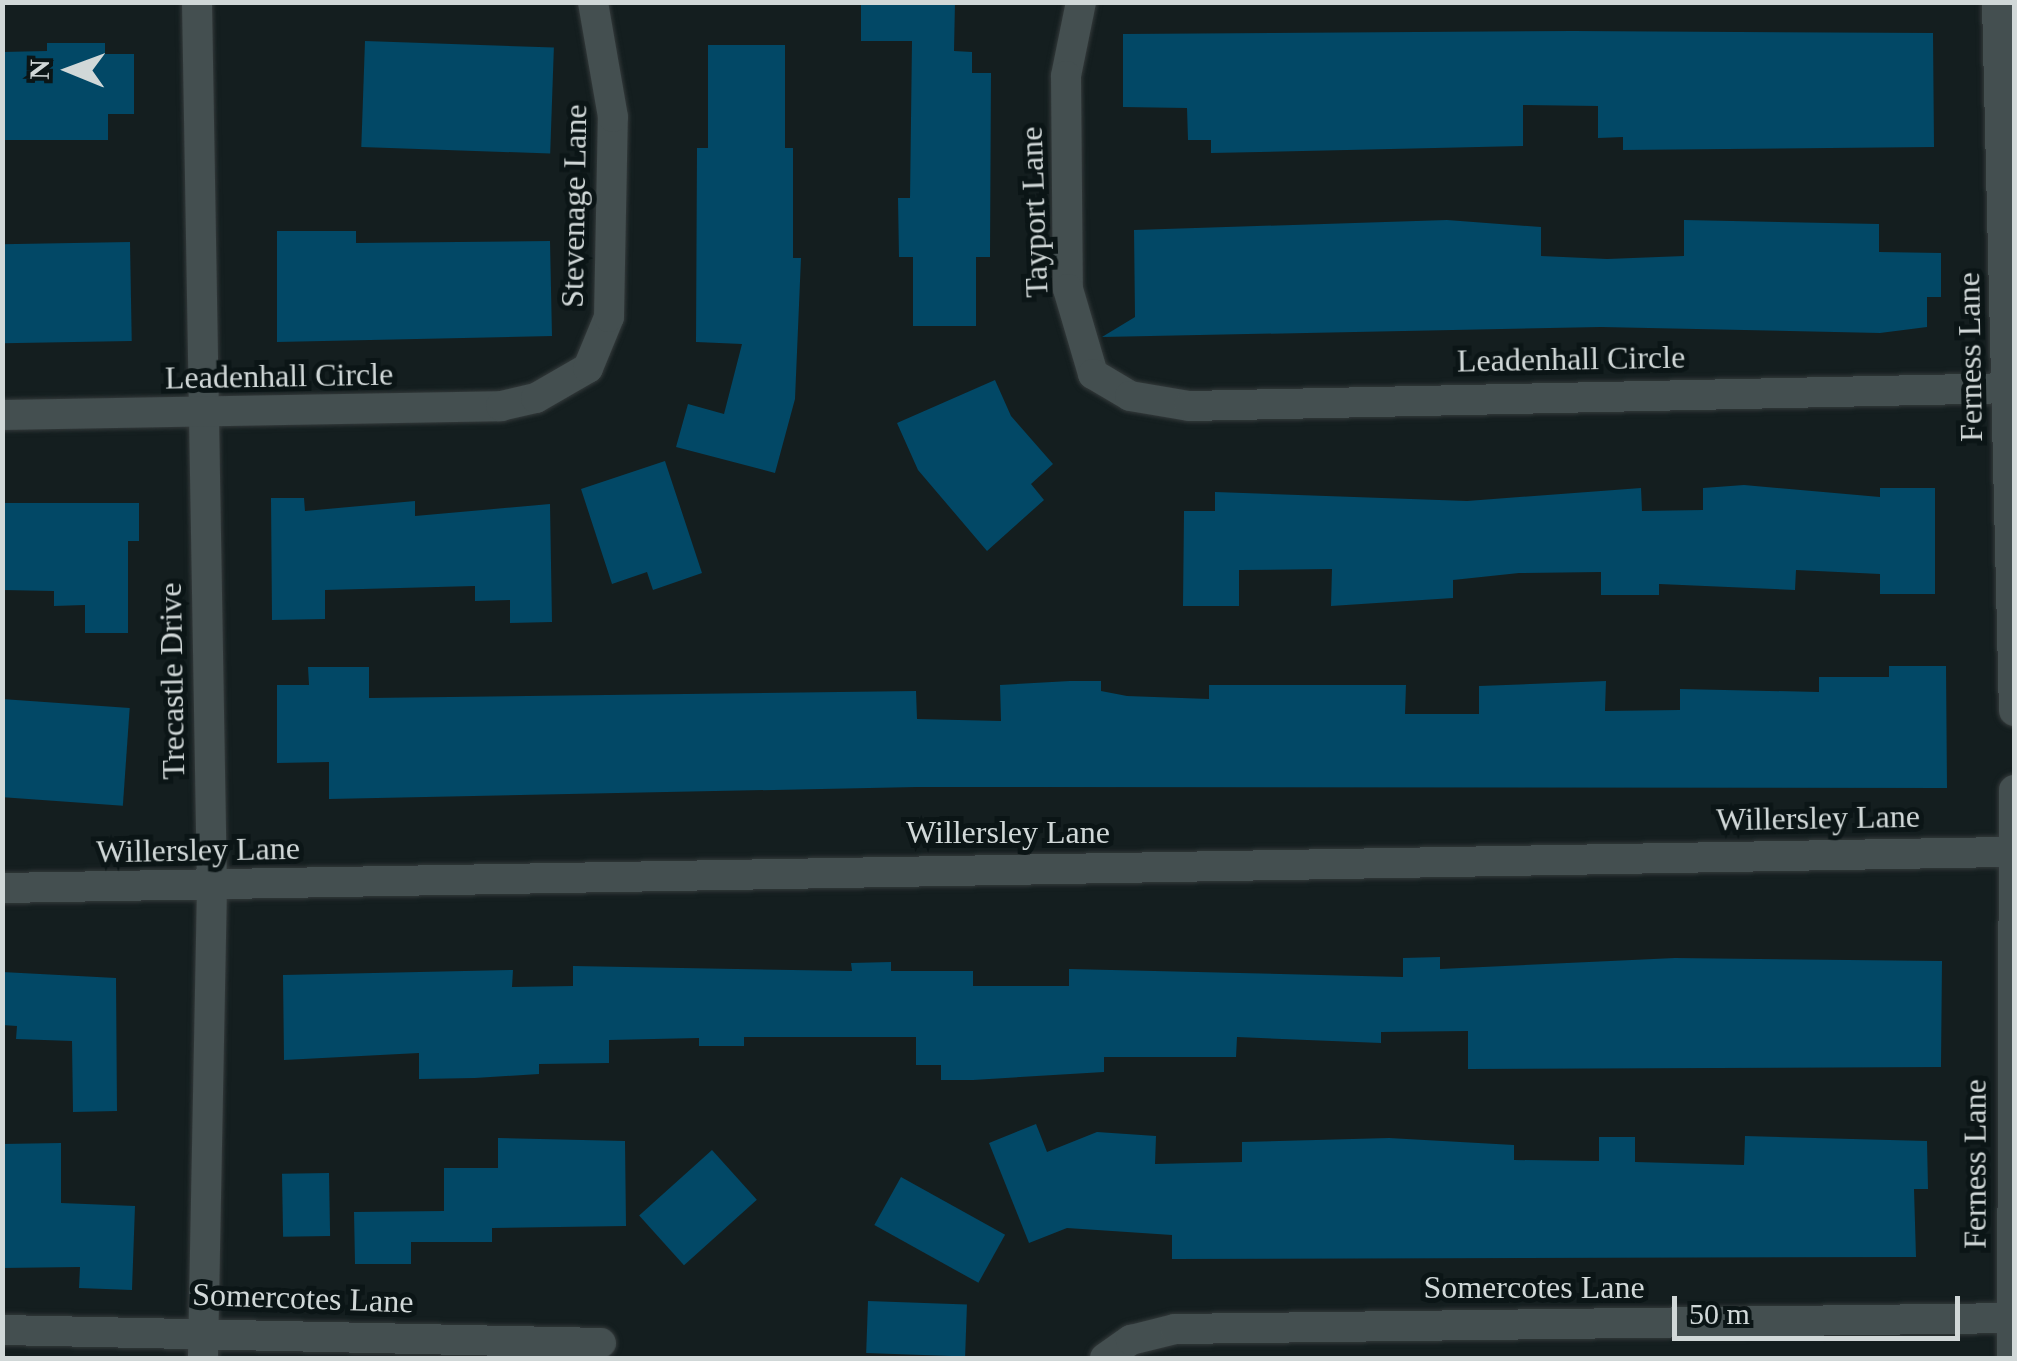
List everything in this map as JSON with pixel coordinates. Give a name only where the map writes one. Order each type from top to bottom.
[{"type":"street","name":"Trecastle Drive","points":[[197,2],[212,886],[203,1343]]},
{"type":"street","name":"Stevenage Lane","points":[[552,389],[588,368],[609,317],[612,98],[593,2]]},
{"type":"street","name":"Tayport Lane","points":[[1081,2],[1066,76],[1068,289],[1094,374],[1130,396]]},
{"type":"street","name":"Ferness Lane","points":[[1997,2],[2010,388],[2014,711]]},
{"type":"street","name":"Leadenhall Circle","points":[[1130,396],[1190,406],[2010,388]]},
{"type":"street","name":"Leadenhall Circle","points":[[2,414],[464,408],[552,389]]},
{"type":"street","name":"Ferness Lane","points":[[2012,1358],[2014,790]]},
{"type":"street","name":"Willersley Lane","points":[[2,888],[2012,852]]},
{"type":"street","name":"Somercotes Lane","points":[[1105,1358],[1130,1340],[1174,1330],[2013,1318]]},
{"type":"street","name":"Somercotes Lane","points":[[2,1330],[203,1343],[601,1343]]},
{"type":"building","points":[[861,2],[955,2],[954,51],[972,52],[972,73],[991,73],[990,257],[976,257],[976,326],[913,326],[913,257],[899,257],[898,198],[910,198],[912,41],[861,41]]},
{"type":"building","points":[[1933,33],[1934,147],[1623,150],[1623,137],[1598,138],[1598,106],[1523,105],[1523,146],[1211,153],[1211,140],[1188,140],[1187,108],[1123,107],[1123,34]]},
{"type":"building","points":[[365,41],[554,48],[550,154],[361,147]]},
{"type":"building","points":[[47,43],[105,43],[105,54],[134,54],[134,114],[108,114],[108,140],[2,140],[2,52],[47,51]]},
{"type":"building","points":[[708,45],[785,45],[785,148],[793,148],[793,258],[801,258],[795,399],[775,473],[676,447],[688,404],[724,414],[742,344],[696,342],[697,148],[708,148]]},
{"type":"building","points":[[1447,220],[1541,227],[1541,256],[1607,259],[1684,256],[1684,220],[1879,224],[1879,252],[1941,253],[1941,297],[1927,297],[1927,327],[1880,333],[1601,327],[1102,337],[1135,317],[1134,230]]},
{"type":"building","points":[[277,231],[356,231],[356,243],[550,241],[552,336],[277,342]]},
{"type":"building","points":[[130,242],[132,341],[4,343],[2,244]]},
{"type":"building","points":[[995,380],[1011,416],[1053,464],[1031,484],[1044,500],[987,551],[918,470],[897,423]]},
{"type":"building","points":[[665,461],[702,573],[653,590],[647,572],[612,584],[581,489]]},
{"type":"building","points":[[1744,485],[1880,497],[1880,488],[1935,488],[1935,594],[1880,594],[1880,574],[1796,570],[1795,590],[1659,584],[1659,595],[1601,595],[1601,572],[1519,573],[1453,580],[1453,598],[1331,606],[1332,569],[1239,570],[1239,606],[1183,606],[1184,511],[1215,511],[1215,492],[1467,501],[1641,488],[1642,511],[1703,510],[1703,488]]},
{"type":"building","points":[[271,498],[304,498],[305,511],[415,501],[415,516],[550,504],[552,622],[510,623],[510,600],[475,601],[475,586],[325,590],[325,619],[272,620]]},
{"type":"building","points":[[2,503],[139,503],[139,541],[128,541],[128,633],[85,633],[85,605],[54,606],[54,591],[2,590]]},
{"type":"building","points":[[1889,666],[1946,666],[1947,788],[917,787],[329,799],[329,762],[277,763],[277,685],[309,685],[308,667],[369,667],[369,698],[916,691],[917,719],[1001,721],[1000,685],[1101,681],[1101,691],[1127,696],[1209,699],[1209,685],[1406,685],[1405,714],[1479,714],[1479,686],[1606,681],[1605,711],[1680,710],[1680,689],[1819,692],[1819,677],[1889,677]]},
{"type":"building","points":[[2,699],[130,708],[123,806],[2,797]]},
{"type":"building","points":[[1440,957],[1440,969],[1675,958],[1942,961],[1941,1067],[1468,1069],[1468,1031],[1381,1032],[1381,1043],[1237,1037],[1236,1057],[1104,1057],[1104,1072],[973,1080],[941,1080],[941,1065],[916,1065],[916,1037],[744,1037],[744,1046],[699,1046],[699,1038],[609,1040],[609,1063],[539,1064],[539,1074],[475,1078],[419,1079],[419,1053],[284,1060],[283,975],[513,970],[512,987],[573,986],[573,966],[852,971],[851,963],[891,962],[891,971],[973,971],[973,986],[1069,986],[1069,969],[1403,977],[1403,958]]},
{"type":"building","points":[[2,972],[116,978],[117,1111],[73,1112],[72,1041],[16,1039],[17,1026],[2,1025]]},
{"type":"building","points":[[1036,1124],[1047,1152],[1097,1132],[1156,1136],[1155,1164],[1242,1162],[1242,1142],[1389,1138],[1514,1145],[1514,1160],[1599,1161],[1599,1137],[1635,1137],[1635,1162],[1744,1165],[1745,1136],[1927,1141],[1928,1189],[1914,1189],[1916,1257],[1172,1259],[1172,1235],[1067,1228],[1029,1243],[989,1143]]},
{"type":"building","points":[[498,1138],[625,1141],[626,1226],[492,1228],[492,1242],[411,1242],[411,1264],[355,1264],[354,1212],[444,1211],[444,1168],[498,1168]]},
{"type":"building","points":[[61,1143],[61,1203],[135,1206],[132,1290],[79,1288],[80,1267],[2,1268],[2,1144]]},
{"type":"building","points":[[712,1150],[757,1200],[684,1265],[639,1216]]},
{"type":"building","points":[[329,1173],[330,1236],[283,1237],[282,1174]]},
{"type":"building","points":[[901,1177],[1005,1235],[978,1283],[874,1225]]},
{"type":"building","points":[[868,1301],[967,1304],[965,1356],[866,1353]]}]
